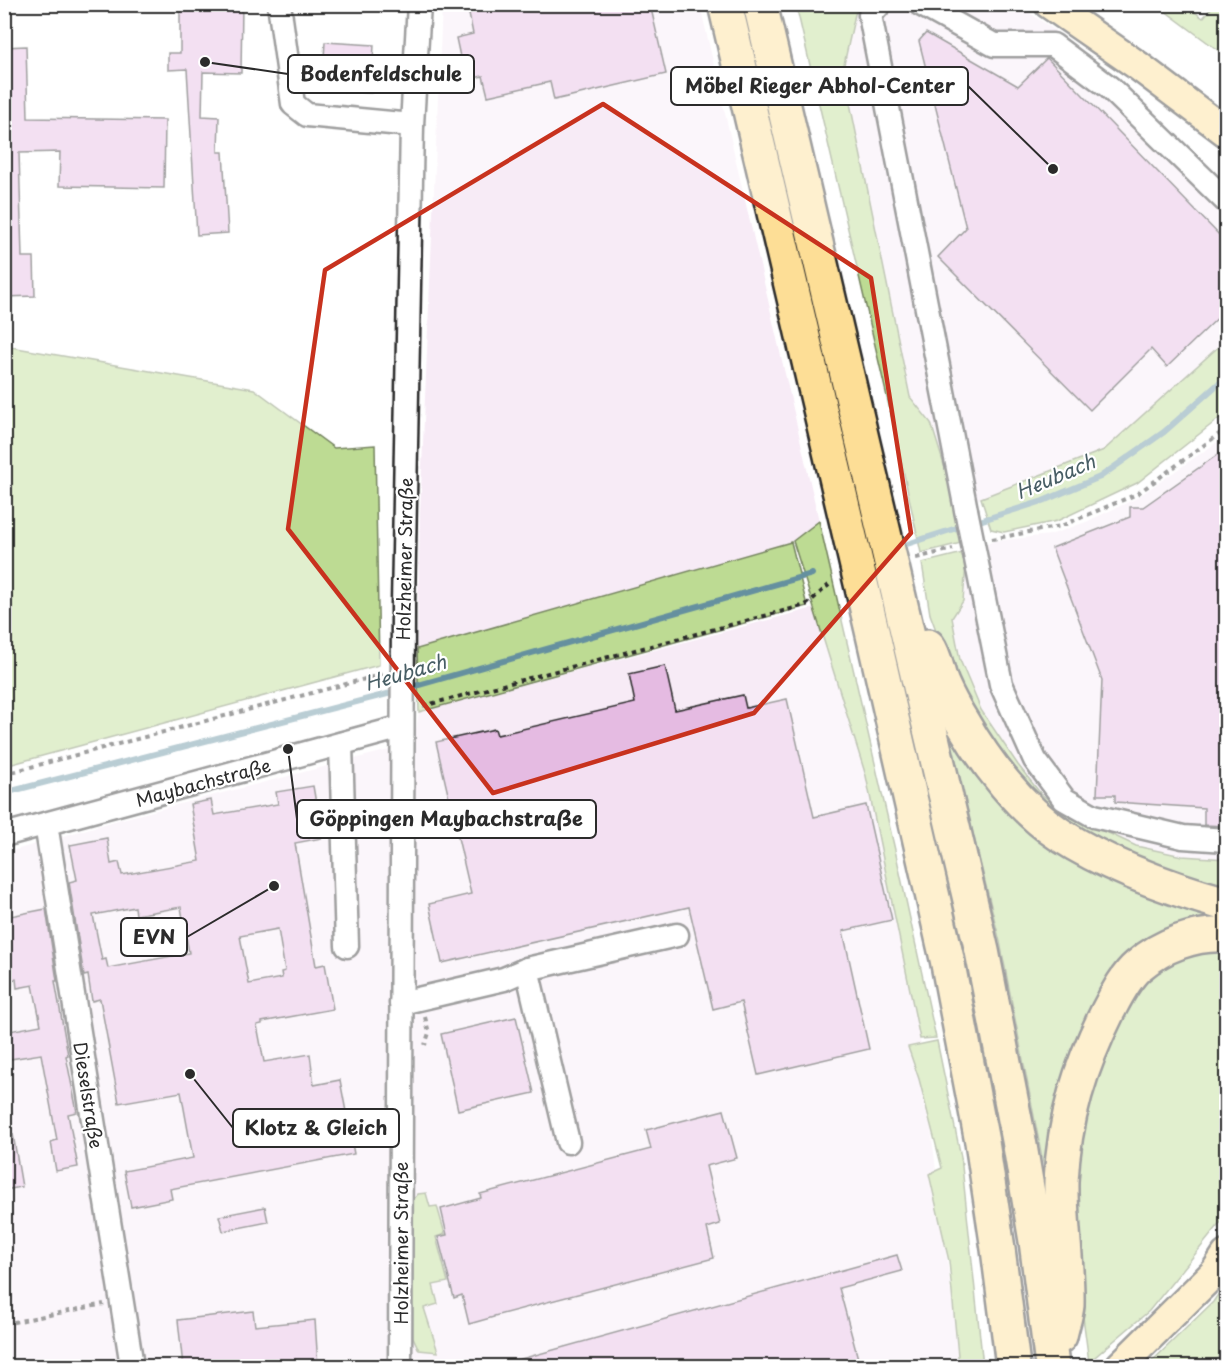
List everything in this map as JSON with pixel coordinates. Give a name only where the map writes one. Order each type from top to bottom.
[{"type":"highway","points":[[725,4],[947,959],[982,1142],[1013,1366]]},
{"type":"highway","points":[[760,4],[984,962],[1019,1140],[1053,1366]]},
{"type":"highway","points":[[903,617],[930,648],[943,684],[964,725],[993,769],[1020,801],[1058,833],[1109,862],[1166,885],[1227,904]]},
{"type":"highway","points":[[1053,1366],[1067,1306],[1061,1183],[1064,1141],[1071,1102],[1090,1047],[1117,993],[1137,967],[1164,949],[1196,936],[1227,935]]},
{"type":"main road","points":[[1049,4],[1137,65],[1227,132]]},
{"type":"main road","points":[[1120,1366],[1215,1272],[1227,1255]]},
{"type":"street","points":[[279,4],[293,104],[307,115],[412,125]]},
{"type":"street","name":"Holzheimer Straße","points":[[400,1366],[411,1001],[402,669],[412,125],[419,4]]},
{"type":"street","points":[[880,4],[870,15],[1001,684],[1035,760],[1064,799],[1094,816],[1183,837],[1227,840]]},
{"type":"street","points":[[920,4],[994,45],[1053,45],[1109,87],[1227,201]]},
{"type":"street","name":"Maybachstraße","points":[[4,835],[341,744],[402,719]]},
{"type":"street","points":[[341,744],[347,946]]},
{"type":"street","name":"Dieselstraße","points":[[46,824],[132,1366]]},
{"type":"street","points":[[411,1001],[504,979],[527,969],[677,935]]},
{"type":"street","points":[[527,969],[568,1142]]},
{"type":"path","points":[[987,540],[1060,526],[1137,494],[1227,429]]},
{"type":"path","points":[[910,560],[958,547]]},
{"type":"path","points":[[402,719],[806,605],[829,585]]},
{"type":"path","points":[[4,774],[402,669]]},
{"type":"path","points":[[411,1001],[429,1033],[425,1045]]},
{"type":"path","points":[[4,1324],[122,1300]]},
{"type":"highlighted area","points":[[603,104],[871,278],[911,533],[754,713],[493,793],[288,529],[325,270]]},
{"type":"shaded area","points":[[442,5],[700,5],[819,521],[791,542],[417,649],[420,513]]},
{"type":"shaded area","points":[[860,5],[1018,5],[1053,29],[1226,182],[1226,340],[1104,450],[957,507],[931,423],[910,397],[843,69],[855,14]]},
{"type":"shaded area","points":[[1226,436],[1226,859],[1182,856],[1136,846],[1066,813],[1041,794],[1018,765],[981,710],[960,660],[952,618],[963,601],[967,552],[994,541],[1050,535],[1086,522],[1135,499]]},
{"type":"shaded area","points":[[814,608],[866,776],[920,1039],[960,1366],[5,1366],[5,853],[118,820],[385,751],[413,747],[419,712]]},
{"type":"green space","points":[[796,5],[860,5],[855,14],[843,69],[910,397],[931,423],[957,507],[965,542],[921,553]]},
{"type":"green space","points":[[1157,5],[1185,5],[1203,18],[1214,5],[1226,5],[1226,56]]},
{"type":"green space","points":[[1226,340],[1226,413],[1137,483],[1057,521],[1004,532],[991,529],[981,498],[1104,450]]},
{"type":"green space","points":[[5,346],[254,389],[334,448],[375,445],[379,665],[5,766]]},
{"type":"green space","points":[[819,521],[936,1038],[920,1039],[866,776],[793,541]]},
{"type":"green space","points":[[791,542],[807,606],[419,712],[417,649]]},
{"type":"green space","points":[[967,552],[963,601],[952,618],[960,660],[981,710],[1018,765],[1041,794],[1066,813],[1136,846],[1182,856],[1226,859],[1226,887],[1155,867],[1088,840],[1013,782],[956,684],[930,614],[922,563]]},
{"type":"green space","points":[[947,729],[955,730],[984,777],[1226,913],[1226,928],[1149,947],[1048,1188],[1000,942]]},
{"type":"green space","points":[[1226,948],[1226,1216],[1149,1311],[1089,1362],[1072,1234],[1072,1153],[1088,1083],[1145,975],[1179,955]]},
{"type":"green space","points":[[937,1041],[961,1157],[983,1366],[959,1366],[949,1261],[929,1174],[942,1168],[919,1079],[908,1047]]},
{"type":"green space","points":[[426,1193],[430,1207],[437,1206],[445,1234],[436,1237],[448,1282],[433,1285],[438,1304],[424,1308],[438,1352],[419,1350],[413,1337],[411,1210],[413,1200],[418,1194]]},
{"type":"green space","points":[[1226,1283],[1226,1351],[1208,1366],[1147,1366],[1213,1302]]},
{"type":"building","points":[[180,4],[242,4],[241,73],[203,72],[202,116],[219,117],[218,152],[223,152],[228,233],[197,235],[187,69],[168,70],[168,53],[180,53]]},
{"type":"building","points":[[467,4],[650,4],[666,74],[554,100],[550,82],[488,96],[483,76],[465,80],[456,38],[473,34]]},
{"type":"building","points":[[926,33],[1018,86],[1047,58],[1227,243],[1227,309],[1167,367],[1151,349],[1090,410],[938,257],[966,228],[919,41]]},
{"type":"building","points":[[325,42],[374,45],[371,93],[322,90]]},
{"type":"building","points":[[26,46],[28,118],[165,120],[164,188],[59,186],[60,152],[19,153],[22,257],[34,257],[35,296],[4,297],[4,47]]},
{"type":"building","points":[[1227,448],[1227,826],[1204,825],[1204,808],[1115,802],[1115,795],[1097,795],[1102,680],[1052,548],[1130,517],[1130,507],[1143,507]]},
{"type":"building","points":[[665,666],[675,710],[743,695],[746,708],[787,699],[814,817],[866,805],[892,920],[843,931],[869,1049],[758,1075],[741,1002],[713,1009],[689,907],[442,963],[429,904],[471,894],[436,742],[495,729],[497,735],[635,703],[629,674]]},
{"type":"building","points":[[313,786],[322,838],[295,843],[316,966],[325,964],[333,1009],[262,1022],[257,1025],[264,1062],[310,1054],[314,1085],[340,1080],[354,1154],[170,1189],[172,1199],[131,1207],[124,1171],[193,1158],[181,1092],[119,1103],[100,999],[92,1001],[88,975],[84,976],[69,882],[77,880],[70,845],[107,838],[111,864],[119,862],[122,875],[200,861],[190,804],[211,800],[214,815],[278,804],[276,792]],"holes":[[[135,907],[136,915],[181,907],[189,953],[108,968],[106,959],[102,960],[93,915]],[[278,929],[285,971],[281,972],[282,978],[249,984],[240,936]]]},
{"type":"building","points":[[46,909],[57,981],[55,981],[68,1055],[66,1056],[77,1112],[68,1114],[78,1167],[56,1171],[51,1142],[57,1140],[41,1054],[4,1060],[4,1032],[41,1025],[33,985],[17,988],[16,979],[4,981],[4,921],[10,920],[10,916]]},
{"type":"building","points":[[516,1017],[534,1093],[458,1110],[441,1034]]},
{"type":"building","points":[[724,1110],[737,1158],[706,1166],[720,1224],[707,1228],[714,1258],[469,1324],[462,1295],[454,1298],[438,1237],[447,1235],[441,1209],[481,1198],[480,1194],[651,1149],[646,1130]]},
{"type":"building","points":[[4,1134],[13,1134],[22,1187],[4,1190]]},
{"type":"building","points":[[265,1207],[268,1222],[223,1231],[219,1216]]},
{"type":"building","points":[[897,1255],[902,1271],[839,1288],[860,1366],[511,1366],[510,1362]]},
{"type":"building","points":[[253,1311],[255,1326],[315,1320],[318,1366],[183,1366],[178,1320]]},
{"type":"waterway","name":"Heubach","points":[[973,523],[1043,501],[1100,477],[1164,432],[1226,377]]},
{"type":"waterway","name":"Heubach","points":[[904,545],[963,526]]},
{"type":"waterway","name":"Heubach","points":[[408,688],[812,574]]},
{"type":"waterway","name":"Heubach","points":[[4,793],[399,691]]},
{"type":"place","name":"Bodenfeldschule","points":[[205,62]]},
{"type":"place","name":"Möbel Rieger Abhol-Center","points":[[1053,169]]},
{"type":"place","name":"Göppingen Maybachstraße","points":[[288,749]]},
{"type":"place","name":"EVN","points":[[274,886]]},
{"type":"place","name":"Klotz & Gleich","points":[[190,1074]]}]
